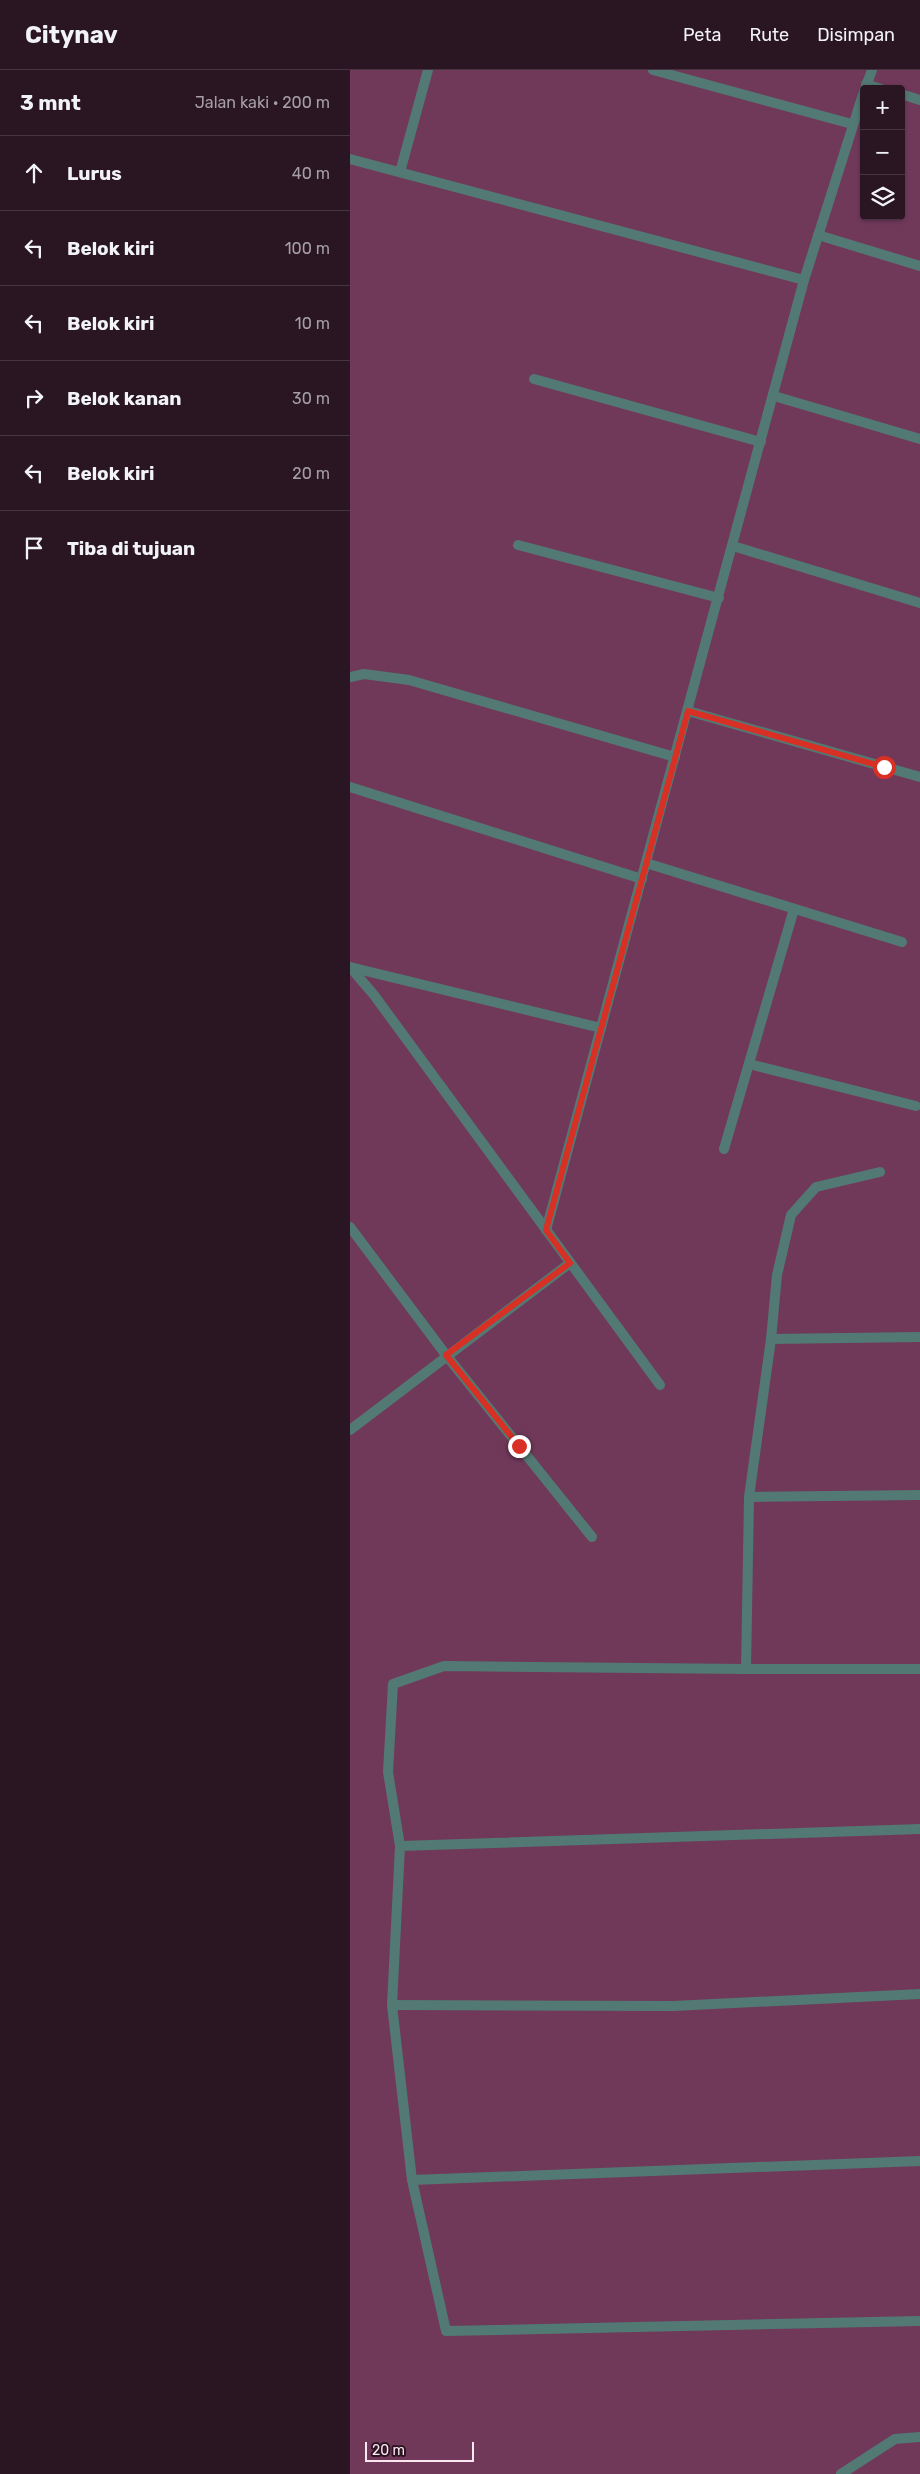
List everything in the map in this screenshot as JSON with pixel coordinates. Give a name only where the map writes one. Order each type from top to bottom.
[{"type":"street","points":[[400,172],[428,70]]},
{"type":"street","points":[[653,70],[852,124]]},
{"type":"street","points":[[866,85],[872,70]]},
{"type":"street","points":[[905,95],[920,100]]},
{"type":"street","points":[[546,1230],[804,280],[860,102]]},
{"type":"street","points":[[350,159],[804,280]]},
{"type":"street","points":[[818,235],[920,266]]},
{"type":"street","points":[[534,379],[761,442]]},
{"type":"street","points":[[774,396],[920,439]]},
{"type":"street","points":[[518,545],[719,598]]},
{"type":"street","points":[[732,546],[920,604]]},
{"type":"street","points":[[350,677],[364,674],[409,680],[675,757]]},
{"type":"street","points":[[688,711],[920,777]]},
{"type":"street","points":[[350,786],[642,879]]},
{"type":"street","points":[[646,863],[902,942]]},
{"type":"street","points":[[724,1149],[794,909]]},
{"type":"street","points":[[350,967],[601,1028]]},
{"type":"street","points":[[350,967],[374,996],[660,1385]]},
{"type":"street","points":[[749,1064],[916,1106]]},
{"type":"street","points":[[746,1669],[749,1497],[772,1339],[778,1275],[791,1215],[816,1186],[880,1172]]},
{"type":"street","points":[[350,1227],[446,1355],[592,1537]]},
{"type":"street","points":[[350,1430],[446,1355],[570,1263]]},
{"type":"street","points":[[772,1339],[920,1336]]},
{"type":"street","points":[[749,1497],[920,1495]]},
{"type":"street","points":[[920,1669],[444,1666],[393,1684],[388,1772],[400,1846],[392,2005],[412,2180],[446,2331],[920,2321]]},
{"type":"street","points":[[400,1846],[920,1829]]},
{"type":"street","points":[[392,2005],[673,2006],[920,1994]]},
{"type":"street","points":[[412,2180],[920,2161]]},
{"type":"street","points":[[841,2474],[896,2439],[920,2437]]},
{"type":"shaded area","points":[[350,70],[920,70],[920,2474],[350,2474]]},
{"type":"route","points":[[519,1446],[446,1355],[570,1263],[546,1230],[688,711],[884,767]]}]
